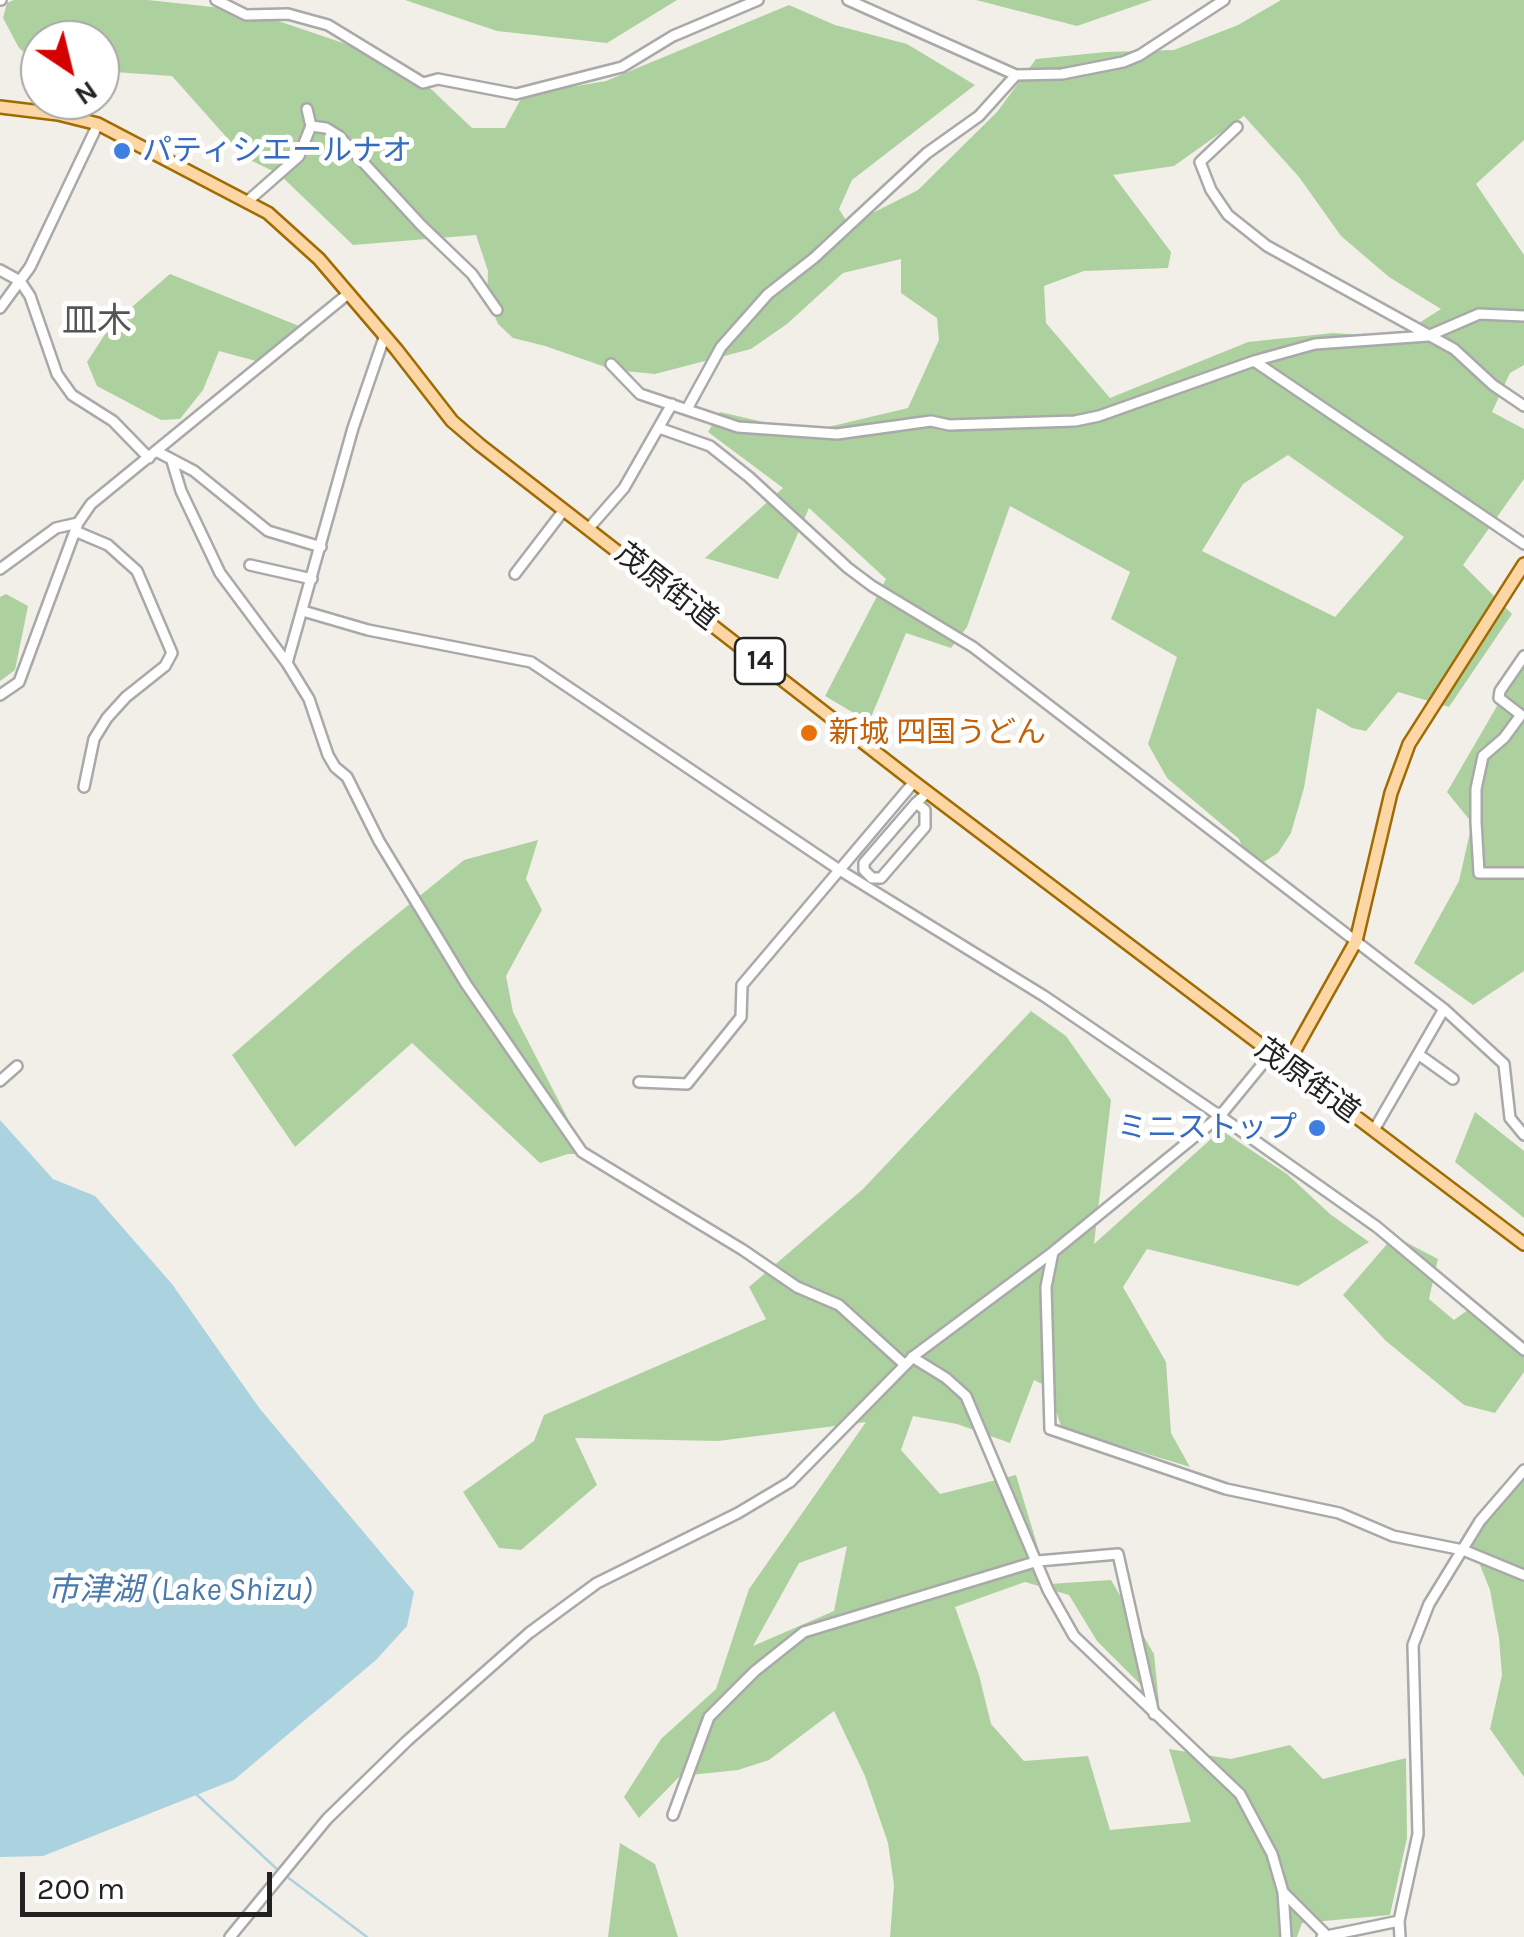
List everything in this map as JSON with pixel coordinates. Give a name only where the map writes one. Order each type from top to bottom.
[{"type":"main road","name":"茂原街道","points":[[0,108],[58,114],[98,124],[249,200],[305,244],[452,421],[927,792],[1524,1244]]},
{"type":"main road","points":[[1286,1066],[1356,941],[1400,765],[1436,698],[1524,564]]},
{"type":"street","points":[[216,0],[246,15],[288,14],[328,26],[423,83],[438,79],[516,94],[622,67],[674,36],[758,0]]},
{"type":"street","points":[[848,0],[1016,75],[1062,74],[1123,62],[1224,0]]},
{"type":"street","points":[[688,409],[721,347],[768,294],[814,258],[927,153],[980,116],[1016,75]]},
{"type":"street","points":[[249,200],[298,156],[311,126],[306,109]]},
{"type":"street","points":[[0,308],[20,282],[98,124]]},
{"type":"street","points":[[311,126],[340,136],[472,274],[497,310]]},
{"type":"street","points":[[1237,127],[1200,162],[1210,190],[1228,216],[1267,246],[1454,349],[1493,385],[1524,406]]},
{"type":"street","points":[[0,270],[20,282],[38,310],[58,374],[72,395],[152,454],[194,471],[268,531],[321,547]]},
{"type":"street","points":[[0,695],[18,682],[77,527],[90,504],[349,293]]},
{"type":"street","points":[[611,364],[640,394],[738,427],[837,434],[931,421],[1076,421],[1254,360],[1314,344],[1428,336],[1479,314],[1524,316]]},
{"type":"street","points":[[287,664],[353,428],[384,335]]},
{"type":"street","points":[[1254,360],[1524,544]]},
{"type":"street","points":[[589,528],[624,488],[672,404]]},
{"type":"street","points":[[659,428],[710,446],[848,568],[973,647],[1444,1008],[1504,1064],[1510,1118],[1524,1135]]},
{"type":"street","points":[[172,461],[181,491],[220,573],[309,699],[328,755],[335,767],[348,776],[398,874],[466,984],[582,1152],[797,1287],[839,1306],[908,1361],[946,1378],[966,1396],[1059,1613],[1074,1636],[1240,1794],[1272,1854],[1283,1892],[1286,1937]]},
{"type":"street","points":[[515,574],[564,510]]},
{"type":"street","points":[[0,569],[56,528],[77,527],[108,545],[137,572],[172,653],[165,666],[126,697],[94,739],[84,787]]},
{"type":"street","points":[[250,565],[312,580]]},
{"type":"street","points":[[304,611],[368,630],[531,662],[838,869],[1044,996],[1220,1116],[1377,1227],[1524,1350]]},
{"type":"street","points":[[1524,656],[1500,690],[1499,698],[1521,715],[1504,738],[1486,750],[1476,789],[1479,873],[1524,873]]},
{"type":"street","points":[[640,1082],[686,1084],[742,1017],[742,985],[914,782]]},
{"type":"street","points":[[916,803],[925,810],[925,827],[882,878],[872,878],[864,870],[864,863],[916,803],[927,792]]},
{"type":"street","points":[[1374,1130],[1444,1008]]},
{"type":"street","points":[[230,1937],[327,1819],[407,1741],[559,1608],[597,1583],[738,1514],[790,1482],[908,1361],[1053,1252],[1220,1116],[1270,1054]]},
{"type":"street","points":[[1418,1054],[1453,1079]]},
{"type":"street","points":[[0,1081],[13,1069]]},
{"type":"street","points":[[1053,1252],[1046,1286],[1050,1429],[1226,1489],[1339,1513],[1393,1536],[1463,1550],[1524,1575]]},
{"type":"street","points":[[1400,1937],[1399,1921],[1418,1834],[1413,1645],[1429,1604],[1480,1522],[1524,1470]]},
{"type":"street","points":[[672,1815],[709,1716],[755,1671],[804,1632],[1038,1562],[1118,1554],[1154,1714]]},
{"type":"street","points":[[1283,1892],[1325,1937],[1399,1921]]},
{"type":"green space","points":[[14,0],[148,0],[249,11],[349,45],[430,88],[472,128],[505,128],[523,95],[606,81],[789,5],[835,25],[907,44],[975,85],[852,180],[839,209],[849,225],[918,190],[997,112],[1036,59],[1174,50],[1238,25],[1281,0],[1524,0],[1524,140],[1476,184],[1524,255],[1524,365],[1510,373],[1492,412],[1524,429],[1524,479],[1463,565],[1512,614],[1449,707],[1398,692],[1366,731],[1352,728],[1317,708],[1304,788],[1291,833],[1278,853],[1262,863],[1246,857],[1239,839],[1167,778],[1148,744],[1177,657],[1111,619],[1130,572],[1010,506],[967,627],[951,648],[906,633],[869,722],[825,696],[886,579],[809,508],[778,579],[705,558],[783,488],[708,432],[720,412],[807,432],[908,408],[939,340],[937,318],[901,293],[901,259],[843,273],[787,324],[751,349],[655,374],[614,370],[513,338],[498,324],[487,298],[488,271],[476,235],[353,245],[279,174],[244,157],[172,76],[120,72],[120,20],[20,20],[20,49],[3,18],[7,3]],"holes":[[[1244,116],[1299,177],[1341,236],[1389,277],[1441,309],[1397,337],[1333,333],[1248,342],[1110,398],[1046,323],[1044,286],[1084,271],[1168,268],[1171,252],[1113,175],[1174,166]],[[1288,455],[1404,537],[1335,617],[1202,551],[1243,484]]]},
{"type":"green space","points":[[405,0],[677,0],[607,43],[497,31]]},
{"type":"green space","points":[[976,0],[1152,0],[1077,26]]},
{"type":"green space","points":[[170,274],[299,326],[304,340],[267,364],[219,351],[203,390],[180,419],[161,420],[97,386],[87,362],[111,325]]},
{"type":"green space","points":[[6,594],[28,606],[15,670],[0,681],[0,597]]},
{"type":"green space","points":[[1524,668],[1524,971],[1473,1005],[1414,963],[1459,881],[1472,823],[1447,792],[1511,682]]},
{"type":"green space","points":[[538,840],[526,879],[542,910],[506,976],[513,1012],[586,1154],[568,1154],[540,1163],[412,1043],[295,1147],[232,1055],[464,860]]},
{"type":"green space","points":[[1031,1011],[1066,1036],[1111,1100],[1094,1244],[1221,1130],[1287,1174],[1330,1214],[1369,1242],[1298,1286],[1147,1249],[1123,1287],[1166,1362],[1171,1433],[1190,1467],[1111,1443],[1065,1438],[1048,1387],[1034,1380],[1010,1443],[957,1424],[913,1416],[901,1450],[940,1494],[1016,1475],[1049,1584],[1111,1580],[1154,1654],[1159,1703],[1097,1641],[1069,1595],[1025,1582],[955,1607],[991,1724],[1024,1761],[1088,1756],[1110,1830],[1191,1822],[1169,1749],[1231,1759],[1290,1745],[1323,1779],[1406,1758],[1407,1838],[1390,1915],[1302,1923],[1297,1937],[890,1937],[894,1885],[888,1843],[865,1776],[834,1711],[769,1760],[738,1770],[680,1776],[639,1818],[624,1797],[661,1739],[716,1689],[749,1589],[866,1422],[718,1441],[575,1438],[597,1485],[521,1550],[499,1548],[463,1492],[534,1441],[544,1415],[766,1319],[749,1287],[863,1189]],"holes":[[[847,1546],[834,1611],[753,1646],[799,1563]]]},
{"type":"green space","points":[[1475,1112],[1524,1151],[1524,1218],[1455,1162]]},
{"type":"green space","points":[[1394,1236],[1438,1259],[1429,1299],[1454,1320],[1472,1307],[1524,1351],[1524,1372],[1495,1413],[1464,1405],[1386,1341],[1343,1295]]},
{"type":"green space","points":[[1513,1474],[1524,1477],[1524,1777],[1490,1729],[1502,1675],[1499,1638],[1490,1590],[1466,1530]]},
{"type":"green space","points":[[620,1843],[655,1864],[678,1937],[608,1937]]},
{"type":"water","name":"市津湖 (Lake Shizu)","points":[[0,1120],[53,1179],[95,1196],[172,1284],[260,1409],[414,1592],[407,1626],[376,1660],[234,1780],[43,1856],[0,1857]]},
{"type":"waterway","points":[[196,1794],[279,1871]]},
{"type":"waterway","points":[[286,1876],[367,1937]]},
{"type":"place","name":"パティシエールナオ","points":[[122,151]]},
{"type":"place","name":"新城 四国うどん","points":[[809,733]]},
{"type":"place","name":"ミニストップ","points":[[1317,1128]]},
{"type":"district","name":"皿木","points":[[97,322]]}]
